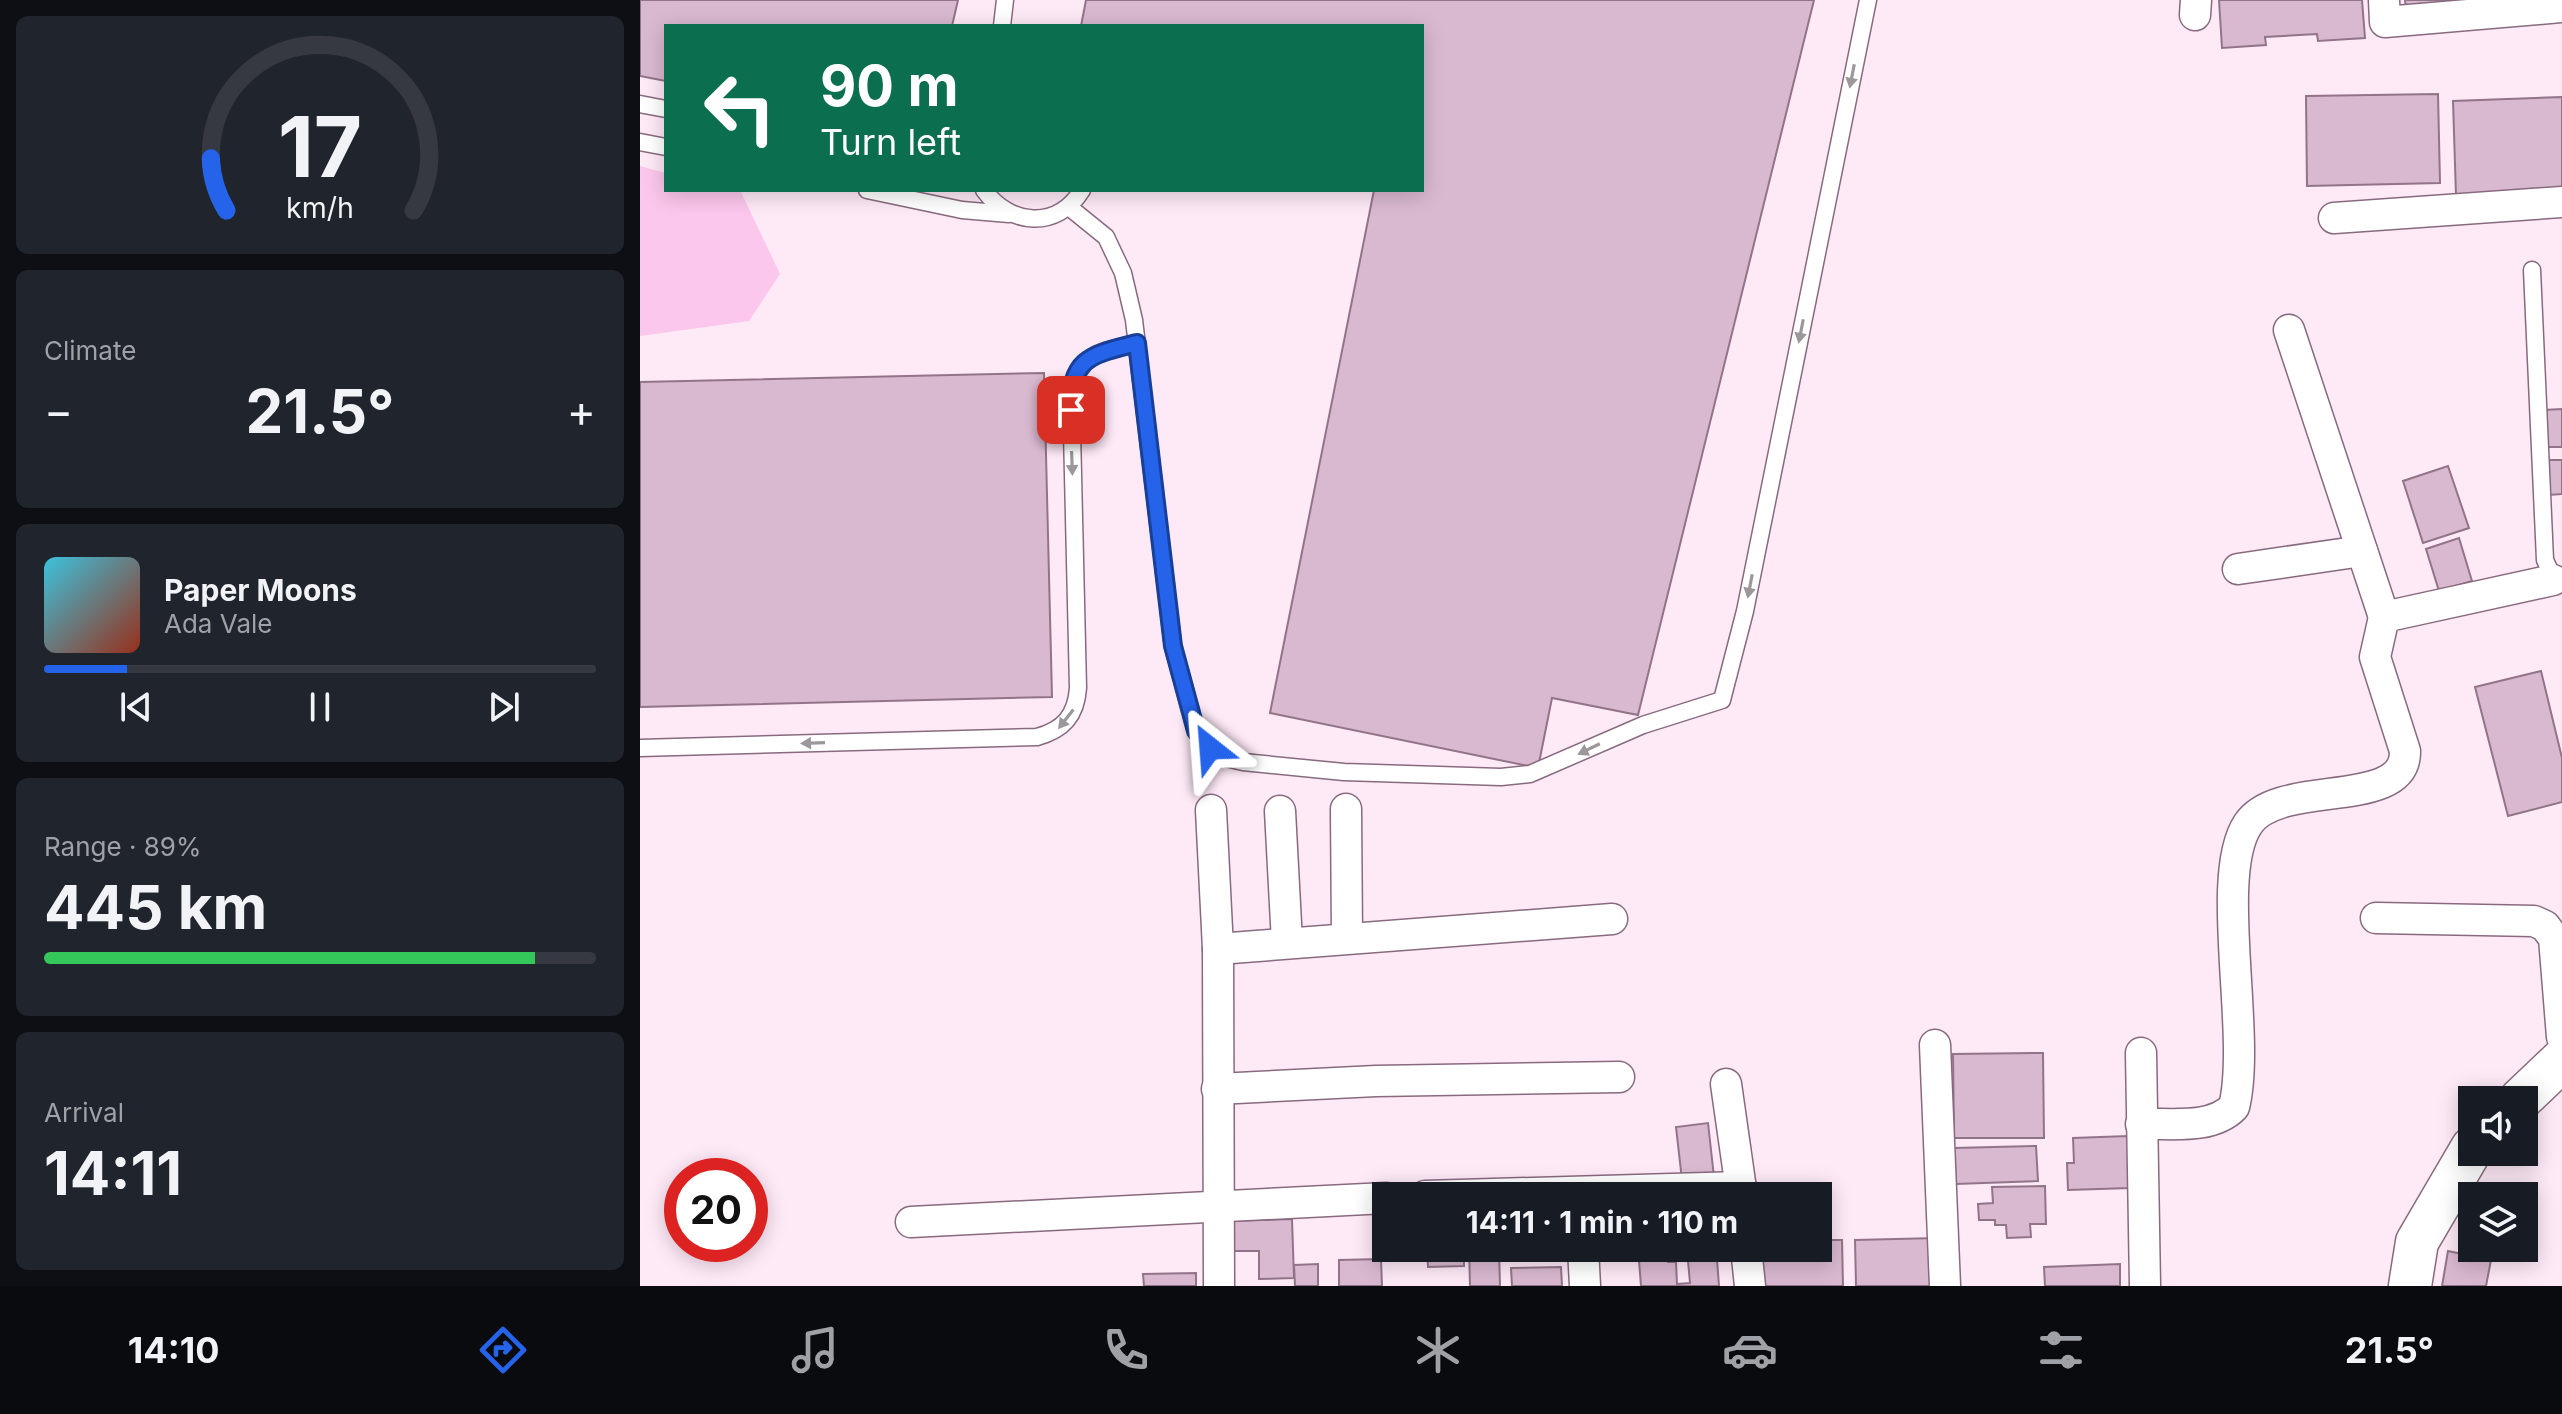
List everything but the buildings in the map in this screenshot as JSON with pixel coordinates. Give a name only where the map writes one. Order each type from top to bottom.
[{"type":"street","points":[[2384,0],[2385,22],[2562,7]]},
{"type":"street","points":[[2334,218],[2562,202]]},
{"type":"street","points":[[2141,1124],[2205,1123],[2223,1118],[2234,1107],[2241,1018],[2233,900],[2239,838],[2251,820],[2269,808],[2307,796],[2383,785],[2397,777],[2405,766],[2405,751],[2375,657],[2384,617],[2289,330]]},
{"type":"street","points":[[2238,569],[2362,551]]},
{"type":"street","points":[[2384,617],[2558,586]]},
{"type":"street","points":[[1346,809],[1347,938]]},
{"type":"street","points":[[1211,810],[1218,949],[1219,1286]]},
{"type":"street","points":[[1280,811],[1287,942]]},
{"type":"street","points":[[2376,918],[2534,921],[2545,926],[2554,938],[2562,1037]]},
{"type":"street","points":[[1218,949],[1612,919]]},
{"type":"street","points":[[1935,1045],[1945,1286]]},
{"type":"street","points":[[2141,1053],[2145,1286]]},
{"type":"street","points":[[2535,1086],[2562,1060]]},
{"type":"street","points":[[1217,1089],[1376,1081],[1619,1077]]},
{"type":"street","points":[[1726,1084],[1741,1182]]},
{"type":"street","points":[[2410,1286],[2417,1242],[2461,1166]]},
{"type":"street","points":[[911,1222],[1372,1199]]},
{"type":"street","points":[[1584,1262],[1585,1286]]},
{"type":"street","points":[[1747,1262],[1750,1286]]},
{"type":"lane","points":[[1002,24],[1005,0]]},
{"type":"lane","points":[[1069,207],[1106,237],[1123,273],[1137,343],[1173,646],[1196,731],[1218,753],[1243,762],[1344,772],[1501,777],[1530,774],[1643,725],[1722,700],[1745,611],[1868,0]]},
{"type":"lane","points":[[640,104],[664,109]]},
{"type":"lane","points":[[640,142],[664,147]]},
{"type":"lane","points":[[876,192],[962,210],[1009,214]]},
{"type":"lane","points":[[985,192],[994,204],[1026,220],[1045,219],[1069,207],[1080,192]]},
{"type":"lane","points":[[2532,270],[2545,560],[2558,586]]},
{"type":"lane","points":[[640,748],[1037,737],[1056,732],[1073,713],[1078,688],[1071,389],[1077,368],[1093,354],[1137,343]]},
{"type":"shaded area","points":[[640,166],[664,172],[664,192],[741,192],[780,274],[749,321],[640,336]]},
{"type":"route","points":[[1071,410],[1071,389],[1077,368],[1093,354],[1137,343],[1173,646],[1196,731],[1210,748]]}]
